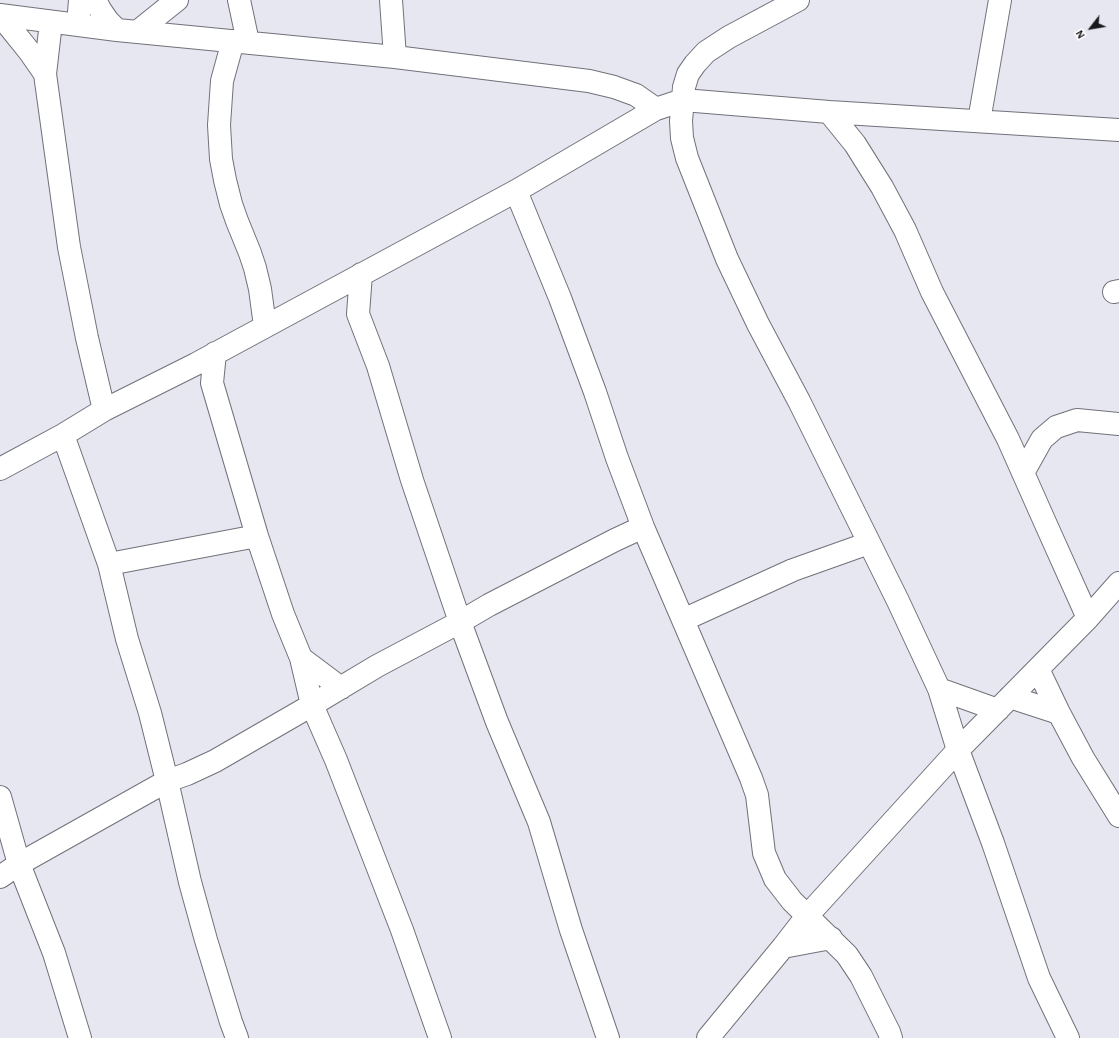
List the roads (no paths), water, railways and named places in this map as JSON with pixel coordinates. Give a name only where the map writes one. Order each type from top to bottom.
[{"type":"street","points":[[78,26],[80,0]]},
{"type":"street","points":[[95,0],[108,21],[127,31]]},
{"type":"street","points":[[127,31],[177,0]]},
{"type":"street","points":[[239,0],[240,42],[222,81],[219,125],[225,180],[231,204],[255,268],[260,289],[265,326]]},
{"type":"street","points":[[391,0],[395,57]]},
{"type":"street","points":[[798,0],[729,37],[706,52],[695,64],[688,74],[684,87],[681,121],[682,138],[686,158],[727,259],[758,324],[898,601],[939,689],[958,750],[993,843],[1039,978],[1068,1038]]},
{"type":"street","points":[[979,121],[1000,0]]},
{"type":"street","points":[[0,15],[78,26],[395,57],[589,81],[614,87],[636,96],[656,109]]},
{"type":"street","points":[[0,15],[29,51],[45,74]]},
{"type":"street","points":[[51,22],[45,74],[70,247],[87,338],[104,410]]},
{"type":"street","points":[[0,469],[63,435],[104,410],[196,364],[516,191],[656,109],[684,100],[829,112],[1119,130]]},
{"type":"street","points":[[829,112],[855,144],[882,187],[905,230],[932,292],[1008,438],[1088,618]]},
{"type":"street","points":[[516,191],[560,298],[643,527],[751,778],[757,796],[764,853],[775,879],[792,901],[847,955],[861,976],[891,1038]]},
{"type":"street","points":[[361,274],[358,314],[378,366],[412,480],[460,622],[498,722],[539,822],[572,930],[608,1038]]},
{"type":"street","points":[[331,290],[358,314]]},
{"type":"street","points":[[215,353],[212,383],[257,536],[283,614],[301,658],[312,705],[336,760],[402,930],[440,1038]]},
{"type":"street","points":[[196,364],[212,383]]},
{"type":"street","points":[[1023,473],[1042,439],[1056,427],[1077,420],[1119,424]]},
{"type":"street","points":[[63,435],[109,564],[127,640],[150,713],[190,882],[206,940],[237,1038]]},
{"type":"street","points":[[0,877],[19,864],[167,781],[187,774],[215,760],[312,705],[376,666],[460,622],[516,590],[643,527]]},
{"type":"street","points":[[109,564],[257,536]]},
{"type":"street","points":[[683,620],[793,570],[869,543]]},
{"type":"street","points":[[708,1038],[784,947],[807,916],[958,750],[1088,618],[1119,583]]},
{"type":"street","points":[[301,658],[341,688]]},
{"type":"street","points":[[1038,669],[1059,713],[1119,816]]},
{"type":"street","points":[[939,689],[1004,704],[1059,713]]},
{"type":"street","points":[[0,797],[19,864],[54,953],[80,1038]]},
{"type":"street","points":[[784,947],[831,938]]}]
